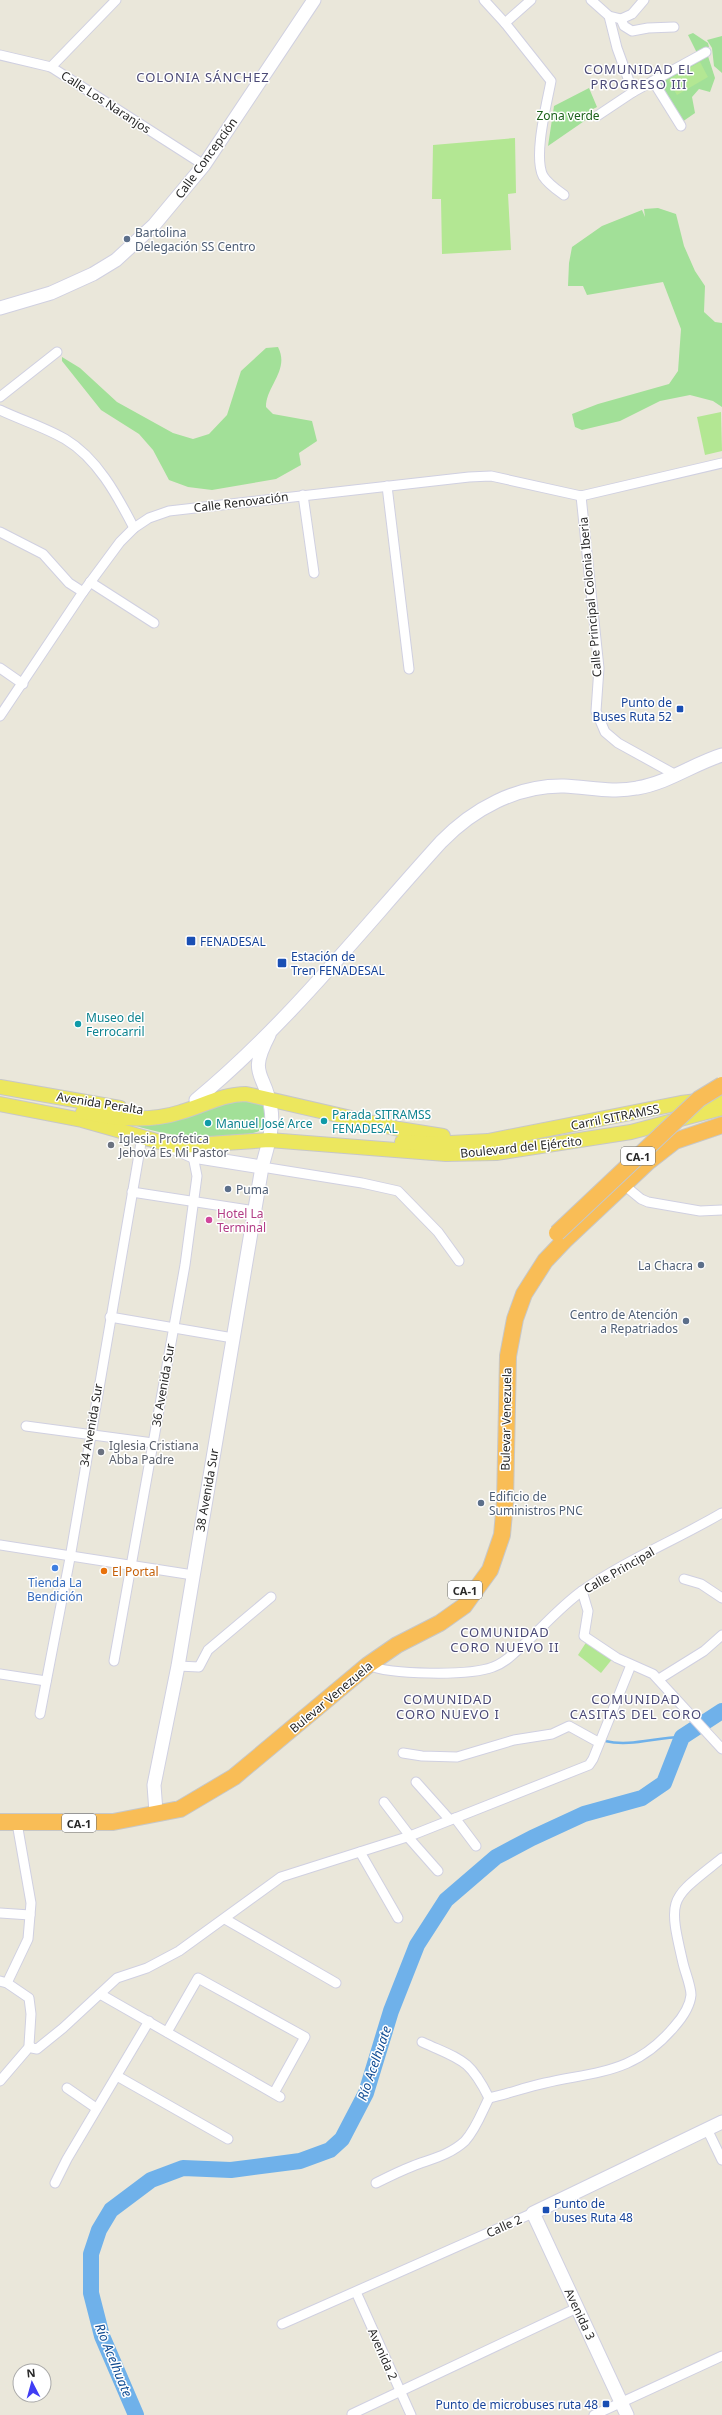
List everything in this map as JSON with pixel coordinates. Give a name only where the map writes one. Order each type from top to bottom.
[{"type":"highway","name":"Bulevar Venezuela","points":[[0,1812],[110,1813],[156,1810],[190,1795],[225,1774],[371,1652],[448,1607],[477,1575],[487,1556],[494,1530],[499,1363],[504,1324],[512,1298],[526,1271],[544,1246],[557,1233],[699,1098],[722,1085]]},
{"type":"highway","name":"Bulevar Venezuela","points":[[0,1822],[86,1824],[133,1820],[180,1809],[234,1777],[368,1665],[397,1645],[455,1613],[472,1597],[490,1570],[499,1548],[504,1519],[507,1366],[515,1319],[524,1294],[545,1261],[564,1241],[648,1162],[675,1141],[722,1126]]},
{"type":"highway","points":[[133,1820],[156,1810],[180,1809]]},
{"type":"main road","name":"Avenida Peralta","points":[[0,1087],[135,1111],[172,1108],[225,1089],[240,1086],[267,1094]]},
{"type":"main road","name":"Carril SITRAMSS","points":[[90,1114],[152,1118],[180,1113],[235,1094],[267,1094],[399,1129],[454,1137],[509,1138]]},
{"type":"main road","name":"Carril SITRAMSS","points":[[0,1096],[90,1114],[170,1138],[205,1140],[270,1136],[432,1144],[470,1143],[509,1138],[681,1103],[722,1098]]},
{"type":"main road","name":"Avenida Peralta","points":[[0,1104],[82,1120],[167,1144],[196,1145],[270,1136]]},
{"type":"main road","name":"Boulevard del Ejército","points":[[270,1136],[430,1153],[460,1155],[496,1153],[631,1132],[722,1108]]},
{"type":"street","points":[[51,67],[116,0]]},
{"type":"street","name":"Calle Concepción","points":[[0,308],[68,286],[116,260],[154,225],[204,165],[314,0]]},
{"type":"street","points":[[484,0],[505,23],[551,81],[541,130],[541,166],[544,176],[564,195]]},
{"type":"street","points":[[505,23],[530,0]]},
{"type":"street","points":[[591,0],[610,16],[620,19],[632,14],[644,0]]},
{"type":"street","points":[[610,16],[617,48],[633,92]]},
{"type":"street","points":[[620,19],[624,26],[632,31],[648,28],[674,27]]},
{"type":"street","points":[[596,116],[633,92],[706,52]]},
{"type":"street","name":"Calle Los Naranjos","points":[[0,55],[51,67],[204,165]]},
{"type":"street","points":[[654,81],[681,126]]},
{"type":"street","points":[[0,397],[58,352]]},
{"type":"street","points":[[0,410],[64,439],[75,446],[86,456],[116,494],[134,528]]},
{"type":"street","points":[[581,496],[722,463]]},
{"type":"street","name":"Calle Renovación","points":[[0,716],[23,684],[83,592],[120,542],[134,528],[149,518],[170,510],[469,477],[491,476],[581,496]]},
{"type":"street","points":[[387,486],[409,669]]},
{"type":"street","points":[[303,495],[314,573]]},
{"type":"street","name":"Calle Principal Colonia Iberia","points":[[581,496],[599,668],[596,711],[604,732],[618,743],[676,775]]},
{"type":"street","points":[[0,532],[43,554],[69,583],[83,592]]},
{"type":"street","points":[[90,582],[154,623]]},
{"type":"street","points":[[0,668],[23,684]]},
{"type":"street","points":[[196,1100],[269,1035],[441,842],[477,811],[489,804],[530,790],[563,786],[621,790],[648,786],[722,755]]},
{"type":"street","points":[[269,1035],[261,1051],[258,1068],[267,1094],[272,1119],[270,1136],[262,1167],[362,1182],[398,1191],[438,1232],[459,1261]]},
{"type":"street","name":"34 Avenida Sur","points":[[40,1714],[70,1558],[89,1435],[142,1137]]},
{"type":"street","name":"Avenida Peralta","points":[[167,1144],[193,1156],[262,1167]]},
{"type":"street","name":"36 Avenida Sur","points":[[114,1661],[174,1327],[194,1202],[197,1176],[193,1156]]},
{"type":"street","name":"38 Avenida Sur","points":[[156,1810],[154,1785],[178,1666],[262,1167]]},
{"type":"street","points":[[624,1185],[641,1199],[654,1203],[700,1211],[722,1210]]},
{"type":"street","points":[[132,1192],[255,1211]]},
{"type":"street","points":[[110,1317],[233,1338]]},
{"type":"street","points":[[26,1426],[153,1443]]},
{"type":"street","name":"Calle Principal","points":[[368,1665],[392,1671],[461,1672],[492,1668],[509,1657],[582,1591],[638,1558],[722,1513]]},
{"type":"street","points":[[0,1545],[70,1558],[193,1575]]},
{"type":"street","points":[[684,1579],[701,1584],[722,1598]]},
{"type":"street","points":[[582,1591],[588,1611],[584,1636],[631,1665],[653,1674],[722,1749]]},
{"type":"street","points":[[178,1666],[199,1667],[208,1650],[271,1597]]},
{"type":"street","points":[[659,1680],[704,1651],[722,1635]]},
{"type":"street","points":[[30,2046],[37,2049],[64,2028],[117,1978],[147,1968],[173,1955],[282,1877],[409,1836],[589,1764],[593,1758],[598,1742],[631,1665]]},
{"type":"street","points":[[0,1674],[46,1681]]},
{"type":"street","points":[[403,1753],[422,1756],[457,1757],[514,1740],[552,1734],[569,1726],[598,1742]]},
{"type":"street","points":[[416,1782],[476,1846]]},
{"type":"street","points":[[384,1802],[409,1836],[438,1871]]},
{"type":"street","points":[[0,2080],[30,2046],[29,1998],[4,1982],[28,1939],[31,1903],[17,1823]]},
{"type":"street","points":[[360,1852],[398,1918]]},
{"type":"street","points":[[376,2183],[413,2166],[440,2157],[457,2147],[466,2140],[476,2125],[489,2098],[544,2083],[595,2074],[634,2061],[653,2050],[683,2016],[691,1995],[673,1922],[676,1899],[682,1891],[722,1858]]},
{"type":"street","points":[[0,1913],[30,1915]]},
{"type":"street","points":[[225,1919],[336,1982]]},
{"type":"street","points":[[100,1994],[277,2095],[305,2037],[198,1978],[167,2032]]},
{"type":"street","points":[[55,2184],[96,2108],[117,2076],[149,2021]]},
{"type":"street","points":[[422,2042],[465,2061],[471,2067],[489,2098]]},
{"type":"street","points":[[117,2076],[228,2139]]},
{"type":"street","points":[[67,2088],[96,2108]]},
{"type":"street","name":"Calle 2","points":[[282,2324],[533,2213],[722,2122]]},
{"type":"street","points":[[707,2129],[722,2160]]},
{"type":"street","name":"Avenida 3","points":[[533,2213],[627,2415]]},
{"type":"street","name":"Avenida 2","points":[[356,2292],[411,2415]]},
{"type":"street","points":[[352,2414],[577,2308]]},
{"type":"street","points":[[594,2415],[722,2356]]},
{"type":"green space","points":[[693,33],[708,43],[709,47],[697,53],[688,35]]},
{"type":"green space","points":[[722,36],[722,73],[714,66],[712,48],[707,40]]},
{"type":"green space","points":[[707,53],[715,78],[710,92],[699,89],[692,97],[695,113],[682,122],[659,82]]},
{"type":"green space","points":[[700,62],[708,77],[677,95],[668,80]]},
{"type":"green space","name":"Zona verde","points":[[589,88],[597,107],[591,110],[593,115],[548,146],[554,106]]},
{"type":"green space","points":[[515,138],[516,193],[508,194],[511,250],[442,254],[441,199],[432,199],[433,145]]},
{"type":"green space","points":[[658,208],[676,214],[684,246],[695,271],[705,286],[704,312],[715,322],[722,323],[722,407],[713,401],[690,395],[660,401],[620,421],[582,430],[575,427],[572,414],[598,404],[669,384],[678,371],[681,329],[663,282],[587,295],[583,286],[568,286],[569,263],[572,247],[602,226],[642,210],[645,217],[644,209]]},
{"type":"green space","points":[[278,347],[281,355],[281,363],[267,399],[266,407],[273,414],[312,421],[317,441],[299,453],[301,465],[276,479],[212,490],[188,487],[169,480],[153,450],[139,434],[101,410],[62,361],[62,357],[80,368],[117,402],[173,433],[193,439],[209,434],[227,415],[241,371],[266,348]]},
{"type":"green space","points":[[721,412],[722,451],[705,455],[697,417]]},
{"type":"green space","points":[[257,1100],[266,1107],[266,1126],[260,1131],[248,1134],[205,1137],[176,1135],[162,1133],[119,1120],[210,1104]]},
{"type":"green space","points":[[587,1641],[613,1658],[601,1673],[578,1655]]},
{"type":"waterway","name":"Río Acelhuate","points":[[136,2415],[102,2336],[91,2293],[91,2254],[99,2230],[111,2210],[151,2180],[183,2168],[231,2170],[300,2161],[330,2150],[342,2139],[366,2093],[391,2011],[417,1945],[446,1900],[496,1857],[532,1838],[584,1814],[642,1798],[664,1783],[682,1737],[722,1711]]},
{"type":"waterway","points":[[605,1741],[624,1743],[682,1737]]},
{"type":"place","name":"Bartolina Delegación SS Centro","points":[[127,239]]},
{"type":"place","name":"Punto de Buses Ruta 52","points":[[680,709]]},
{"type":"place","name":"FENADESAL","points":[[191,941]]},
{"type":"place","name":"Estación de Tren FENADESAL","points":[[282,963]]},
{"type":"place","name":"Museo del Ferrocarril","points":[[78,1024]]},
{"type":"place","name":"Parada SITRAMSS FENADESAL","points":[[324,1121]]},
{"type":"place","name":"Manuel José Arce","points":[[208,1123]]},
{"type":"place","name":"Iglesia Profetica Jehová Es Mi Pastor","points":[[111,1145]]},
{"type":"place","name":"Puma","points":[[228,1189]]},
{"type":"place","name":"Hotel La Terminal","points":[[209,1220]]},
{"type":"place","name":"La Chacra","points":[[701,1265]]},
{"type":"place","name":"Centro de Atención a Repatriados","points":[[686,1321]]},
{"type":"place","name":"Iglesia Cristiana Abba Padre","points":[[101,1452]]},
{"type":"place","name":"Edificio de Suministros PNC","points":[[481,1503]]},
{"type":"place","name":"Tienda La Bendición","points":[[55,1568]]},
{"type":"place","name":"El Portal","points":[[104,1571]]},
{"type":"place","name":"Punto de buses Ruta 48","points":[[546,2210]]},
{"type":"place","name":"Punto de microbuses ruta 48","points":[[606,2404]]},
{"type":"district","name":"COMUNIDAD EL PROGRESO III","points":[[639,76]]},
{"type":"district","name":"COLONIA SÁNCHEZ","points":[[203,77]]},
{"type":"district","name":"COMUNIDAD CORO NUEVO II","points":[[505,1640]]},
{"type":"district","name":"COMUNIDAD CORO NUEVO I","points":[[448,1706]]},
{"type":"district","name":"COMUNIDAD CASITAS DEL CORO","points":[[636,1706]]}]
